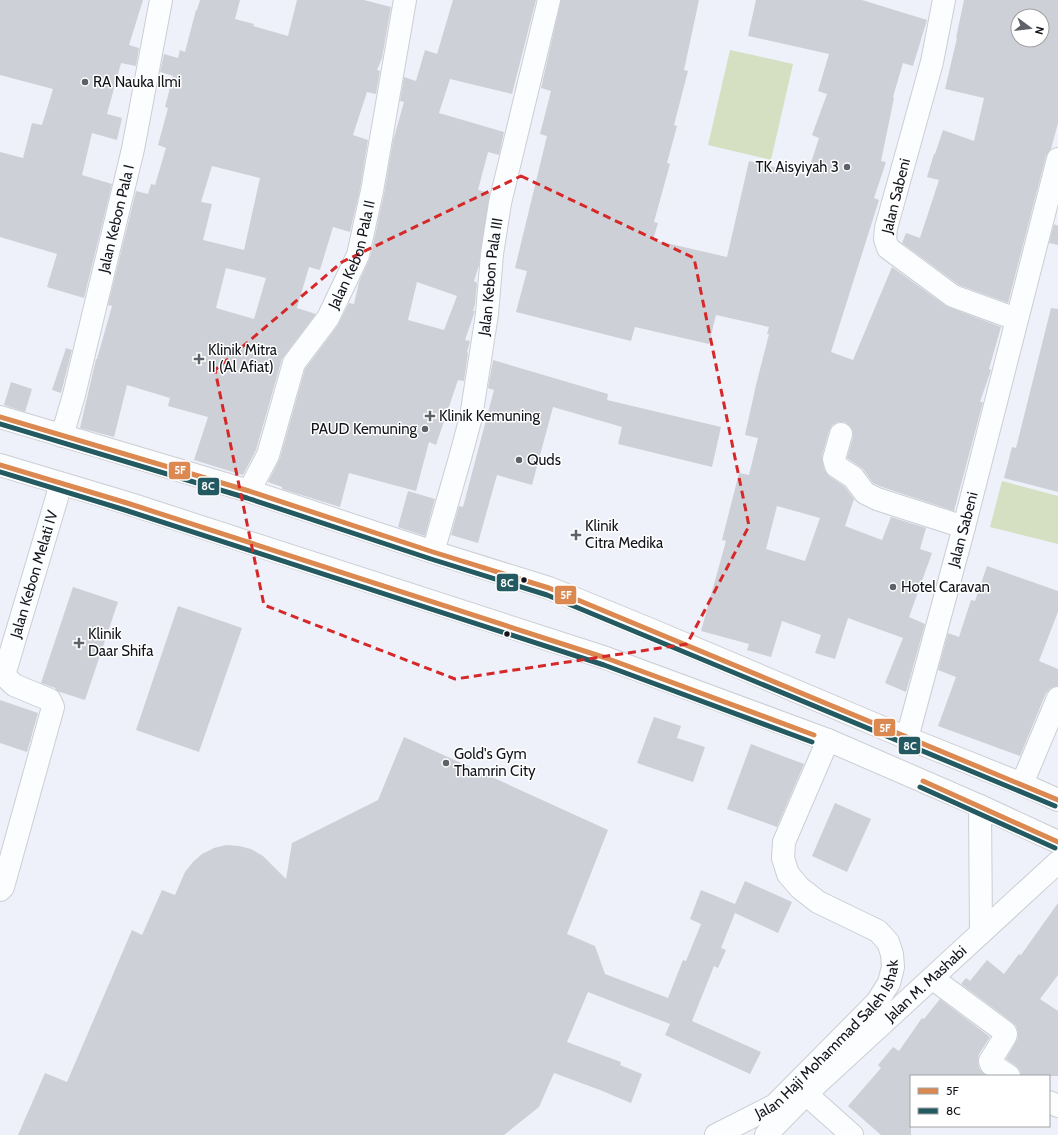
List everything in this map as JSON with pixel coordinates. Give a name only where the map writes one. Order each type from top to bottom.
[{"type":"street","name":"Jalan Kebon Pala I","points":[[62,436],[74,395],[133,149],[161,0]]},
{"type":"street","name":"Jalan Kebon Pala II","points":[[249,491],[268,455],[294,362],[328,318],[358,256],[372,190],[405,0]]},
{"type":"street","name":"Jalan Kebon Pala III","points":[[433,552],[471,417],[487,314],[492,254],[500,203],[549,0]]},
{"type":"street","name":"Jalan Sabeni","points":[[944,0],[932,62],[886,228],[885,239],[888,248],[953,296],[1016,319]]},
{"type":"street","name":"Jalan Sabeni","points":[[907,738],[964,527],[1058,159]]},
{"type":"street","points":[[0,417],[249,491],[567,596],[654,630],[907,738],[1058,800]]},
{"type":"street","points":[[841,434],[834,463],[853,478],[865,492],[877,499],[964,527]]},
{"type":"street","points":[[0,465],[127,503],[606,658],[828,740],[980,806],[1058,842]]},
{"type":"street","name":"Jalan Kebon Melati IV","points":[[0,890],[3,887],[53,707],[50,700],[14,685],[4,675],[61,484]]},
{"type":"street","points":[[1022,784],[1058,698]]},
{"type":"street","name":"Jalan Haji Mohammad Saleh Ishak","points":[[716,1135],[775,1105],[877,1002],[889,983],[893,967],[892,954],[888,942],[878,931],[818,902],[800,888],[788,874],[783,858],[784,842],[828,740]]},
{"type":"street","points":[[980,806],[981,933]]},
{"type":"street","name":"Jalan M. Mashabi","points":[[766,1135],[806,1094],[1058,862]]},
{"type":"street","points":[[932,978],[1005,1032],[1005,1037],[990,1062],[1008,1075]]},
{"type":"street","points":[[806,1094],[852,1135]]},
{"type":"highlighted area","points":[[521,176],[694,258],[749,526],[687,644],[455,679],[264,605],[215,370],[342,262]]},
{"type":"green space","points":[[730,50],[793,64],[771,160],[708,145]]},
{"type":"green space","points":[[1002,481],[1058,496],[1058,544],[990,527]]},
{"type":"building","points":[[0,0],[143,0],[129,45],[139,48],[136,66],[121,63],[107,114],[122,118],[117,140],[92,133],[82,175],[112,184],[84,298],[47,287],[57,254],[0,237],[0,152],[23,158],[32,123],[42,125],[53,89],[0,75]]},
{"type":"building","points":[[200,0],[240,0],[235,19],[288,36],[297,0],[364,0],[391,7],[382,58],[377,70],[380,71],[376,94],[367,92],[353,135],[368,140],[360,189],[350,232],[333,227],[320,270],[309,267],[297,308],[316,314],[282,359],[256,450],[243,475],[194,460],[208,417],[168,406],[170,398],[127,385],[114,437],[80,428],[96,359],[112,306],[108,305],[136,191],[148,194],[151,184],[155,185],[166,148],[158,145],[168,108],[165,107],[173,76],[160,72],[164,54],[178,58],[180,50],[185,52]],"holes":[[[212,166],[260,178],[244,250],[203,240],[212,204],[201,202]],[[226,268],[266,278],[254,319],[216,308]]]},
{"type":"building","points":[[453,0],[536,0],[512,94],[450,79],[439,113],[504,132],[499,155],[488,152],[478,190],[490,193],[479,265],[474,281],[477,283],[473,311],[475,311],[465,340],[470,341],[467,352],[464,381],[458,380],[436,445],[429,442],[416,491],[349,473],[340,507],[282,489],[282,487],[268,482],[280,458],[305,369],[338,325],[349,303],[354,304],[359,282],[370,258],[384,194],[393,141],[404,102],[400,101],[404,77],[416,81],[425,50],[437,54]],"holes":[[[417,282],[457,296],[444,330],[408,320]]]},
{"type":"building","points":[[561,0],[699,0],[684,70],[688,71],[674,125],[677,126],[667,163],[670,164],[654,222],[658,223],[653,240],[727,257],[749,161],[807,175],[819,138],[812,135],[827,94],[818,91],[829,54],[748,36],[756,0],[862,0],[927,20],[913,66],[903,63],[893,97],[881,161],[886,162],[874,198],[879,200],[831,352],[853,360],[892,267],[946,306],[1001,327],[989,369],[991,370],[980,402],[983,402],[954,511],[873,483],[863,469],[847,458],[853,437],[853,431],[845,422],[838,422],[832,425],[822,456],[824,469],[829,476],[844,486],[854,499],[845,526],[882,540],[891,517],[926,528],[920,549],[932,553],[909,617],[925,624],[906,692],[885,683],[903,638],[848,618],[835,659],[815,653],[821,635],[782,621],[771,657],[747,650],[749,644],[701,631],[726,541],[722,540],[739,473],[749,475],[758,438],[745,435],[769,334],[767,334],[769,327],[716,315],[709,344],[635,327],[631,341],[516,312],[527,271],[515,268],[547,136],[540,134],[551,91],[541,88]],"holes":[[[777,506],[820,518],[805,561],[766,549]]]},
{"type":"building","points":[[964,0],[1058,0],[1058,123],[1051,149],[1046,156],[1008,303],[959,285],[902,243],[906,233],[920,238],[939,180],[927,177],[943,130],[974,141],[984,98],[945,89]]},
{"type":"building","points":[[1054,224],[1058,226],[1058,245],[1049,243]]},
{"type":"building","points":[[1051,308],[1058,309],[1058,492],[1004,478],[1012,447],[1016,448]]},
{"type":"building","points":[[66,348],[72,350],[61,393],[52,390]]},
{"type":"building","points":[[493,360],[608,394],[607,400],[721,427],[712,467],[618,444],[622,427],[553,407],[532,485],[497,475],[478,543],[451,535],[459,506],[463,507],[494,390],[488,388]]},
{"type":"building","points":[[11,382],[32,389],[25,412],[4,405]]},
{"type":"building","points":[[408,491],[435,499],[425,536],[398,527]]},
{"type":"building","points":[[987,566],[1058,591],[1058,612],[1039,661],[1058,669],[1058,686],[1051,688],[1046,693],[1020,756],[938,726],[956,677],[938,670],[948,633],[959,637],[971,600],[975,601]]},
{"type":"building","name":"Klinik Daar Shifa","points":[[73,587],[118,602],[85,700],[57,691],[55,688],[41,683]]},
{"type":"building","points":[[178,606],[242,628],[199,752],[136,730]]},
{"type":"building","points":[[0,700],[38,713],[27,752],[0,743]]},
{"type":"building","points":[[654,717],[681,726],[677,738],[705,747],[693,782],[637,763]]},
{"type":"building","points":[[404,737],[608,830],[567,934],[595,946],[605,974],[668,998],[683,960],[686,961],[701,924],[690,919],[701,890],[735,904],[745,881],[792,902],[778,933],[735,913],[721,948],[726,950],[718,968],[714,966],[692,1021],[761,1052],[750,1074],[665,1035],[670,1024],[588,992],[567,1042],[621,1062],[620,1065],[642,1074],[631,1103],[554,1073],[539,1107],[504,1135],[18,1135],[45,1073],[67,1082],[132,930],[142,935],[162,890],[175,895],[185,872],[193,862],[202,854],[214,848],[226,845],[251,849],[263,856],[286,879],[292,843],[378,800]]},
{"type":"building","points":[[751,744],[804,764],[777,827],[727,809]]},
{"type":"building","points":[[835,803],[871,819],[847,872],[812,856]]},
{"type":"building","points":[[1058,903],[1058,975],[1040,999],[1058,1011],[1058,1076],[1021,1075],[1020,1070],[1006,1059],[1018,1038],[1016,1026],[961,984],[966,978],[970,981],[987,960],[1004,974],[1019,954],[1021,955]]},
{"type":"building","points":[[940,999],[990,1037],[979,1054],[978,1060],[979,1068],[985,1075],[910,1075],[911,1135],[881,1135],[848,1106],[881,1068],[878,1065],[893,1047],[899,1051],[922,1018],[924,1019]]},
{"type":"transit line","name":"5F","points":[[0,417],[249,491],[433,552],[549,588],[1058,800]]},
{"type":"transit line","name":"8C","points":[[0,424],[247,498],[431,559],[547,595],[1055,806]]},
{"type":"transit line","name":"5F","points":[[0,465],[127,503],[606,658],[814,735]]},
{"type":"transit line","name":"8C","points":[[0,472],[125,510],[604,665],[812,742]]},
{"type":"transit line","name":"5F","points":[[923,781],[1058,842]]},
{"type":"transit line","name":"8C","points":[[920,787],[1055,848]]},
{"type":"place","name":"RA Nauka Ilmi","points":[[85,82]]},
{"type":"place","name":"TK Aisyiyah 3","points":[[847,167]]},
{"type":"place","name":"Klinik Mitra II (Al Afiat)","points":[[199,359]]},
{"type":"place","name":"Klinik Kemuning","points":[[430,416]]},
{"type":"place","name":"PAUD Kemuning","points":[[425,429]]},
{"type":"place","name":"Quds","points":[[519,460]]},
{"type":"place","name":"Klinik Citra Medika","points":[[576,535]]},
{"type":"place","name":"Hotel Caravan","points":[[893,587]]},
{"type":"place","name":"Klinik Daar Shifa","points":[[79,643]]},
{"type":"place","name":"Gold's Gym Thamrin City","points":[[446,763]]}]
